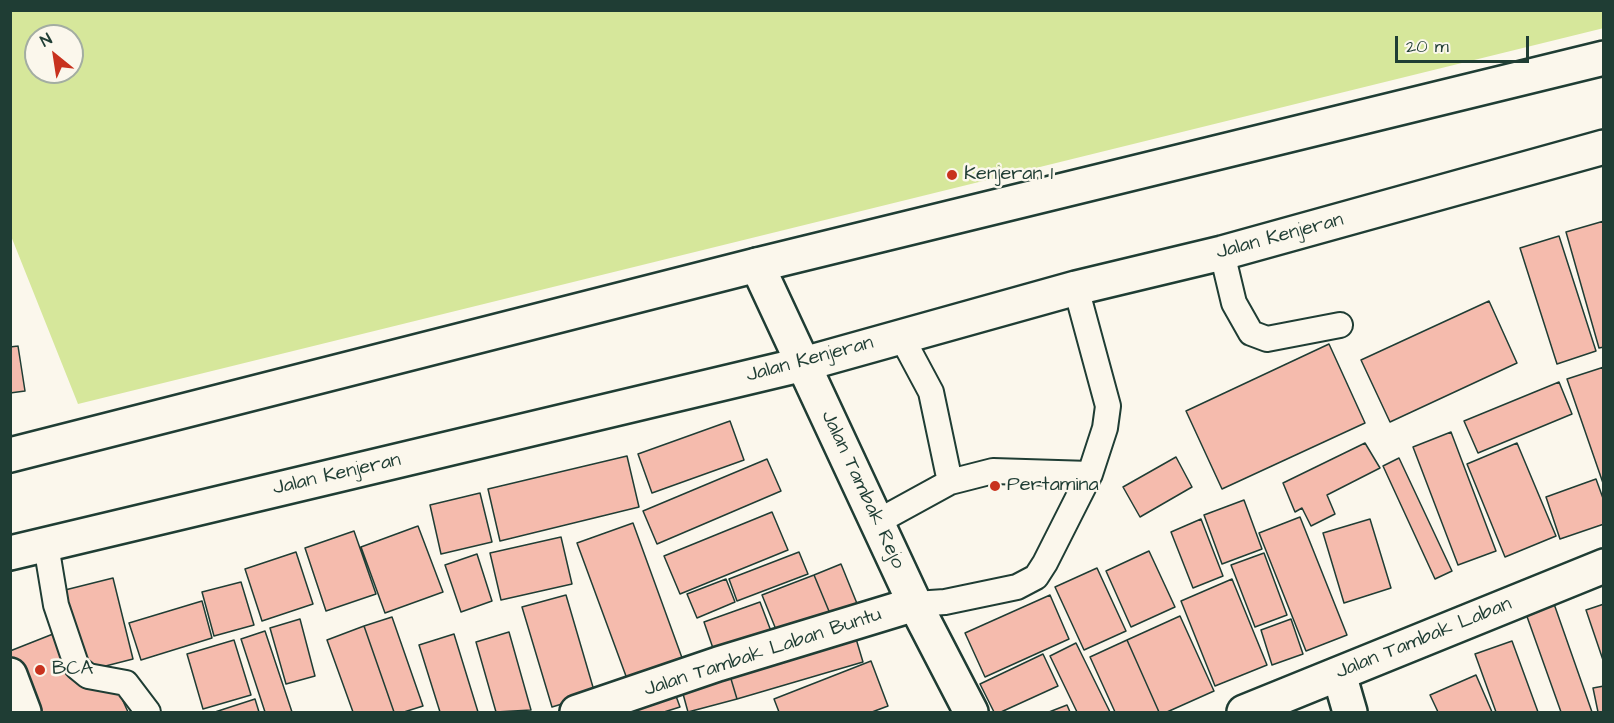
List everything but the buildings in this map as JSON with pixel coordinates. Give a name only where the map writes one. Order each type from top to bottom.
[{"type":"main road","points":[[10,455],[757,265],[1604,58]]},
{"type":"main road","name":"Jalan Kenjeran","points":[[10,553],[804,363],[1076,288],[1222,253],[1604,147]]},
{"type":"main road","name":"Jalan Tambak Rejo","points":[[757,265],[915,604],[971,712]]},
{"type":"main road","name":"Jalan Tambak Laban","points":[[1244,712],[1604,566]]},
{"type":"main road","name":"Jalan Tambak Laban Buntu","points":[[577,712],[718,664],[915,604]]},
{"type":"main road","points":[[1339,674],[1350,712]]},
{"type":"main road","points":[[10,675],[24,712]]},
{"type":"lane","points":[[1222,253],[1234,303],[1251,333],[1267,339],[1340,325]]},
{"type":"lane","points":[[915,604],[945,602],[1017,587],[1036,577],[1089,474],[1105,428],[1108,406],[1076,288]]},
{"type":"lane","points":[[901,336],[931,392],[950,482]]},
{"type":"lane","points":[[877,522],[950,482],[993,471],[1089,474]]},
{"type":"lane","points":[[46,545],[57,605],[77,667],[88,676],[129,684],[148,712]]},
{"type":"green space","points":[[11,10],[1603,10],[1604,28],[78,404],[11,236]]},
{"type":"place","name":"Kenjeran 1","points":[[952,175]]},
{"type":"place","name":"Pertamina","points":[[995,486]]},
{"type":"place","name":"BCA","points":[[40,670]]}]
